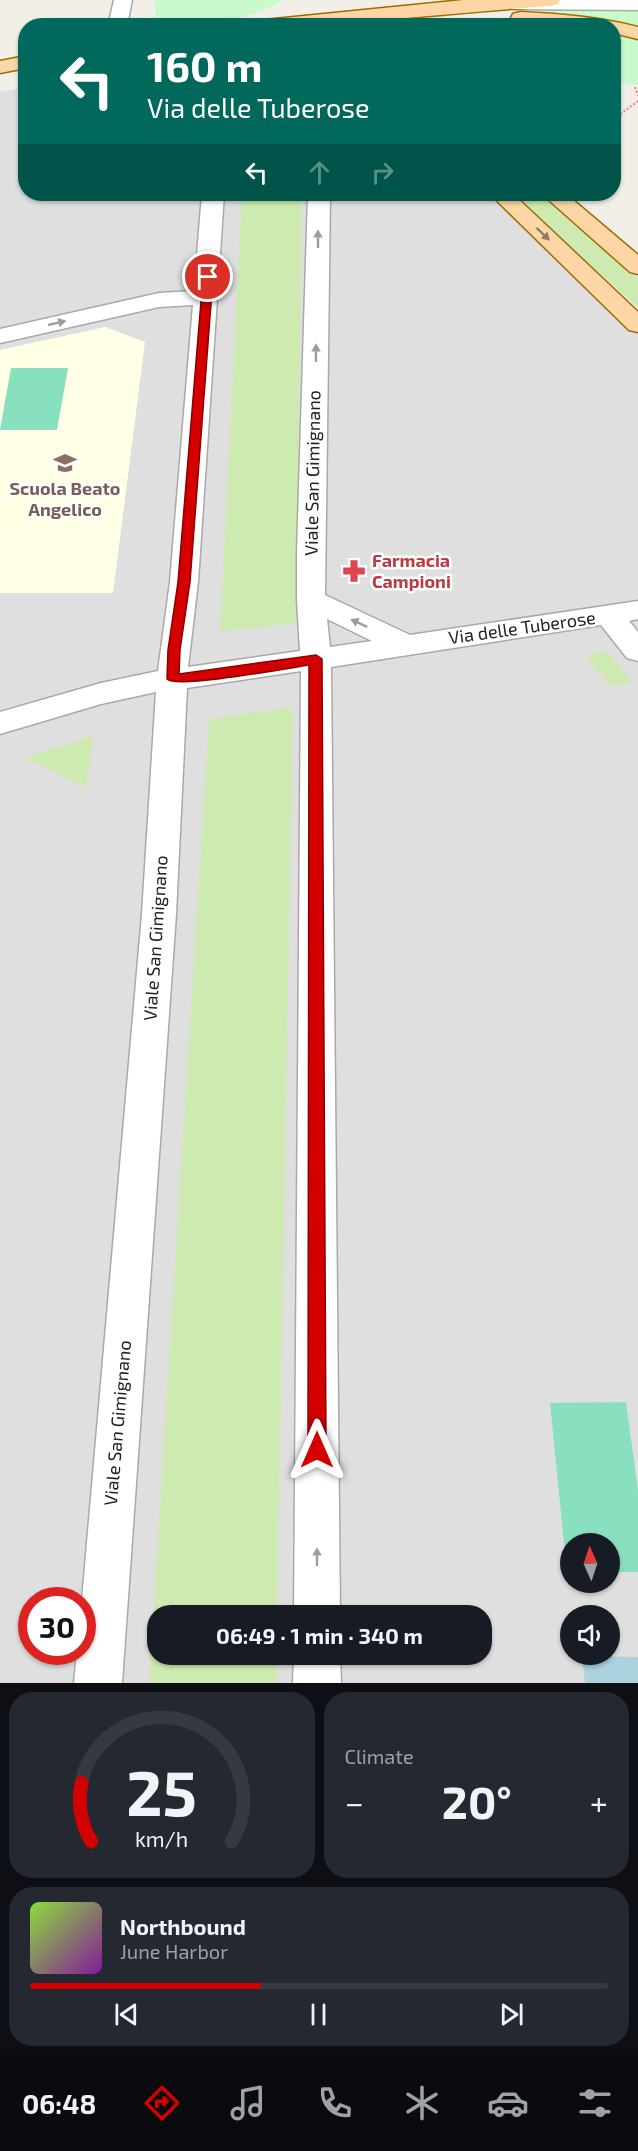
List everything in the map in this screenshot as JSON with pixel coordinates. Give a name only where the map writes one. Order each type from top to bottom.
[{"type":"main road","points":[[389,0],[441,18],[500,2],[550,0]]},
{"type":"main road","points":[[278,18],[304,2],[322,18]]},
{"type":"main road","points":[[341,18],[359,13],[441,18],[522,18]]},
{"type":"main road","points":[[621,29],[638,33]]},
{"type":"main road","points":[[0,67],[18,64]]},
{"type":"main road","points":[[0,78],[18,75]]},
{"type":"main road","points":[[508,201],[638,325]]},
{"type":"main road","points":[[562,201],[638,267]]},
{"type":"street","points":[[119,18],[123,0]]},
{"type":"street","points":[[500,2],[638,4]]},
{"type":"street","name":"Viale San Gimignano","points":[[98,1683],[159,914],[174,650],[185,570],[213,201]]},
{"type":"street","name":"Viale San Gimignano","points":[[317,1605],[316,659],[311,600],[319,201]]},
{"type":"street","points":[[0,336],[159,300],[206,297]]},
{"type":"street","points":[[311,600],[406,645]]},
{"type":"street","name":"Via delle Tuberose","points":[[0,723],[93,695],[173,679],[638,610]]},
{"type":"street","points":[[608,615],[638,651]]},
{"type":"street","points":[[317,1665],[317,1683]]},
{"type":"path","points":[[635,87],[638,96]]},
{"type":"path","points":[[621,114],[638,101]]},
{"type":"shaded area","points":[[18,88],[18,201],[495,201],[638,332],[638,1683],[0,1683],[0,92]]},
{"type":"shaded area","name":"Scuola Beato Angelico","points":[[105,327],[145,342],[113,593],[0,593],[0,350]]},
{"type":"green space","points":[[156,0],[282,0],[238,18],[155,18]]},
{"type":"green space","points":[[540,8],[638,8],[638,25],[621,22],[621,18],[542,13]]},
{"type":"green space","points":[[621,36],[638,40],[638,85],[621,84]]},
{"type":"green space","points":[[242,201],[302,201],[296,623],[220,632]]},
{"type":"green space","points":[[520,201],[552,201],[638,277],[638,308]]},
{"type":"green space","points":[[11,368],[68,368],[57,430],[0,430]]},
{"type":"green space","points":[[607,651],[632,681],[613,687],[585,655]]},
{"type":"green space","points":[[293,707],[277,1605],[154,1605],[209,719]]},
{"type":"green space","points":[[93,736],[87,785],[84,787],[25,757]]},
{"type":"green space","points":[[626,1402],[638,1491],[638,1572],[620,1572],[620,1533],[563,1533],[550,1403]]},
{"type":"green space","points":[[150,1665],[277,1665],[276,1683],[149,1683]]},
{"type":"water","points":[[620,1657],[638,1657],[638,1683],[585,1683],[583,1665],[620,1665]]},
{"type":"place","name":"Scuola Beato Angelico","points":[[65,463]]},
{"type":"place","name":"Farmacia Campioni","points":[[354,571]]},
{"type":"route","points":[[208,277],[184,582],[174,650],[173,679],[316,659],[317,1450]]}]
